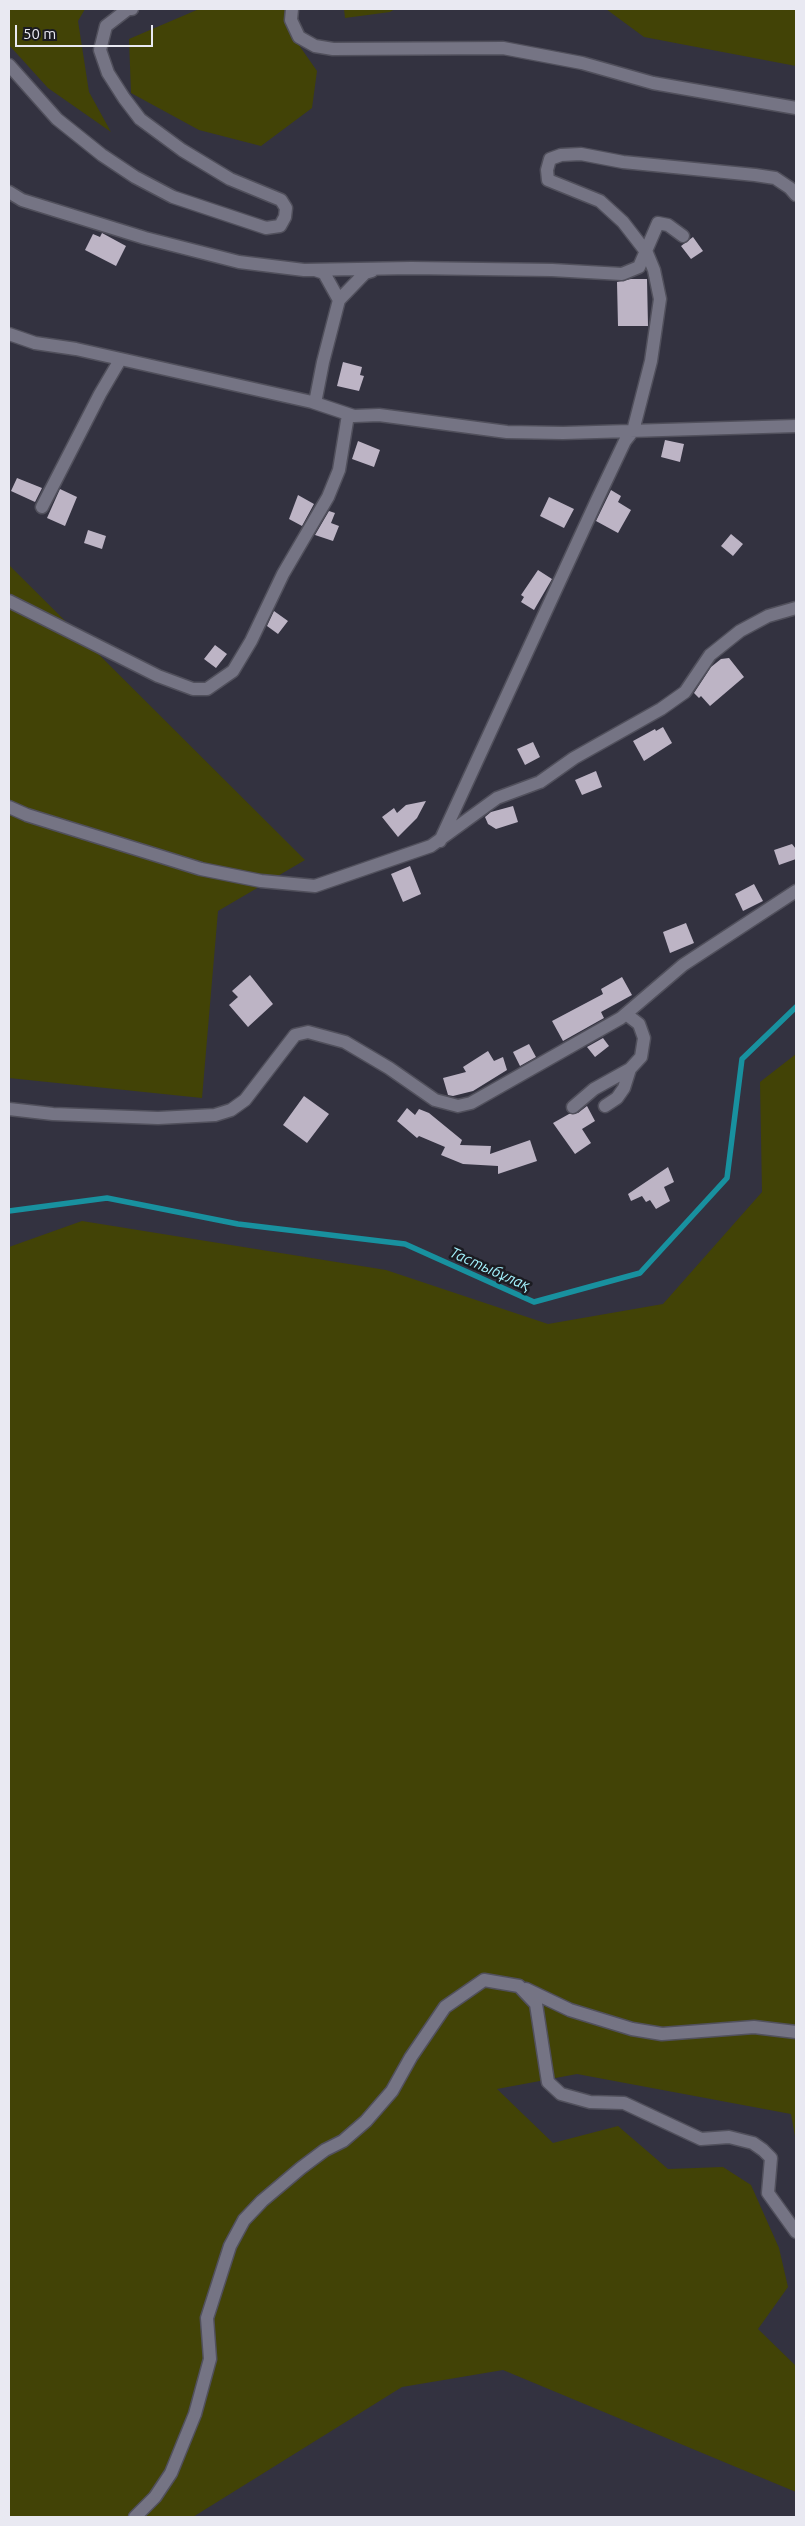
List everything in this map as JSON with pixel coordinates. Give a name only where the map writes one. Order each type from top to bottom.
[{"type":"street","points":[[9,65],[58,120],[135,177],[173,197],[266,228],[280,226],[285,217],[286,208],[281,200],[230,179],[182,150],[140,119],[124,98],[108,73],[100,50],[106,26],[128,9],[132,9]]},
{"type":"street","points":[[292,9],[291,20],[299,37],[315,46],[333,49],[503,48],[582,63],[653,83],[796,108]]},
{"type":"street","points":[[440,841],[597,500],[625,441],[633,431],[651,360],[660,299],[654,270],[647,253],[623,222],[600,201],[548,180],[547,170],[550,160],[560,155],[581,154],[623,162],[755,175],[775,178],[790,188],[796,196]]},
{"type":"street","points":[[9,192],[22,200],[146,238],[239,262],[315,270],[552,270],[622,274],[639,267],[647,253],[650,237],[658,224],[668,225],[683,236]]},
{"type":"street","points":[[315,270],[324,273],[339,300]]},
{"type":"street","points":[[315,403],[323,362],[339,300],[365,274],[376,270]]},
{"type":"street","points":[[9,334],[35,343],[76,348],[120,360],[315,403],[348,415],[379,415],[507,432],[633,431],[796,426]]},
{"type":"street","points":[[42,507],[120,360]]},
{"type":"street","points":[[9,601],[158,676],[193,689],[207,689],[233,671],[251,641],[283,574],[328,497],[339,470],[348,415]]},
{"type":"street","points":[[9,807],[27,815],[201,869],[261,880],[315,886],[415,852],[440,841],[498,798],[540,782],[574,758],[662,709],[685,692],[710,655],[740,631],[768,616],[796,608]]},
{"type":"street","points":[[9,1109],[53,1114],[148,1117],[216,1115],[231,1110],[245,1100],[294,1035],[308,1032],[345,1042],[389,1068],[435,1100],[458,1106],[471,1104],[626,1014],[683,964],[796,891]]},
{"type":"street","points":[[573,1107],[594,1089],[630,1069],[641,1057],[644,1038],[639,1024],[626,1014]]},
{"type":"street","points":[[605,1106],[617,1098],[624,1088],[630,1069]]},
{"type":"street","points":[[135,2517],[155,2496],[170,2473],[195,2414],[210,2359],[207,2318],[230,2246],[244,2220],[262,2201],[301,2168],[324,2150],[343,2141],[366,2121],[392,2091],[411,2057],[445,2007],[484,1980],[520,1986],[570,2010],[632,2029],[662,2034],[754,2027],[796,2032]]},
{"type":"street","points":[[520,1986],[536,2004],[548,2082],[561,2094],[590,2102],[624,2102],[701,2139],[729,2137],[753,2143],[771,2158],[768,2192],[796,2232]]},
{"type":"shaded area","points":[[9,9],[85,9],[78,21],[89,92],[111,132],[48,88],[9,45]]},
{"type":"shaded area","points":[[199,9],[285,9],[287,28],[317,71],[312,108],[261,146],[199,130],[131,93],[129,39]]},
{"type":"shaded area","points":[[344,9],[395,9],[390,12],[345,18]]},
{"type":"shaded area","points":[[606,9],[796,9],[796,66],[644,37]]},
{"type":"shaded area","points":[[9,565],[305,860],[218,911],[202,1098],[9,1078]]},
{"type":"shaded area","points":[[796,1054],[796,2142],[791,2114],[577,2074],[497,2089],[553,2143],[618,2126],[668,2169],[723,2167],[751,2185],[779,2248],[788,2287],[758,2329],[796,2366],[796,2492],[503,2370],[402,2387],[193,2517],[9,2517],[9,1247],[82,1221],[386,1270],[548,1324],[663,1304],[762,1192],[760,1082]]},
{"type":"building","points":[[102,233],[126,246],[116,266],[85,250],[93,234],[100,237]]},
{"type":"building","points":[[693,237],[703,251],[691,259],[681,246]]},
{"type":"building","points":[[631,279],[647,279],[648,326],[618,326],[617,282]]},
{"type":"building","points":[[343,362],[362,367],[360,375],[364,376],[359,391],[337,386]]},
{"type":"building","points":[[665,440],[684,444],[680,462],[661,457]]},
{"type":"building","points":[[358,441],[380,450],[374,467],[352,459]]},
{"type":"building","points":[[17,478],[42,488],[35,502],[11,491]]},
{"type":"building","points":[[60,489],[77,497],[65,526],[47,518]]},
{"type":"building","points":[[611,490],[621,496],[618,502],[631,510],[618,533],[596,521]]},
{"type":"building","points":[[298,495],[314,504],[302,526],[289,519]]},
{"type":"building","points":[[549,497],[574,509],[564,528],[540,516]]},
{"type":"building","points":[[329,511],[335,513],[331,523],[339,526],[333,541],[315,535]]},
{"type":"building","points":[[88,530],[106,536],[102,549],[84,543]]},
{"type":"building","points":[[731,534],[743,544],[733,556],[721,546]]},
{"type":"building","points":[[538,570],[552,579],[534,610],[521,602],[524,597],[521,595]]},
{"type":"building","points":[[274,611],[288,621],[278,634],[267,626]]},
{"type":"building","points":[[215,645],[227,654],[216,668],[204,659]]},
{"type":"building","points":[[729,658],[744,677],[710,706],[701,696],[699,698],[694,693],[711,667],[721,659]]},
{"type":"building","points":[[663,727],[672,743],[644,761],[633,741],[655,729],[656,731]]},
{"type":"building","points":[[533,742],[540,757],[525,765],[517,749]]},
{"type":"building","points":[[596,771],[602,787],[582,795],[575,780]]},
{"type":"building","points":[[426,801],[417,818],[398,837],[382,817],[394,808],[397,813],[406,805]]},
{"type":"building","points":[[513,806],[518,822],[496,829],[488,824],[485,817],[491,812]]},
{"type":"building","points":[[792,844],[796,849],[796,859],[779,865],[774,850]]},
{"type":"building","points":[[410,866],[421,894],[403,902],[391,874]]},
{"type":"building","points":[[754,884],[763,901],[743,911],[735,894]]},
{"type":"building","points":[[686,923],[694,943],[670,953],[663,932]]},
{"type":"building","points":[[250,975],[273,1004],[248,1027],[229,1005],[238,997],[232,991]]},
{"type":"building","points":[[622,977],[632,995],[601,1012],[604,1018],[563,1041],[552,1021],[603,994],[601,989]]},
{"type":"building","points":[[603,1038],[609,1046],[595,1057],[587,1047]]},
{"type":"building","points":[[529,1044],[536,1057],[520,1066],[513,1052]]},
{"type":"building","points":[[488,1051],[494,1061],[503,1057],[507,1070],[473,1091],[453,1096],[448,1095],[443,1078],[466,1072],[463,1067]]},
{"type":"building","points":[[304,1096],[329,1114],[307,1143],[283,1125]]},
{"type":"building","points":[[587,1106],[595,1121],[582,1129],[591,1143],[575,1154],[553,1123],[569,1114],[578,1113]]},
{"type":"building","points":[[407,1108],[415,1115],[419,1109],[429,1113],[462,1140],[460,1145],[491,1146],[490,1154],[530,1140],[537,1161],[498,1174],[498,1166],[463,1164],[441,1155],[445,1147],[419,1136],[417,1138],[397,1121]]},
{"type":"building","points":[[668,1167],[674,1182],[664,1187],[670,1201],[656,1209],[650,1200],[646,1202],[642,1196],[631,1201],[628,1194]]},
{"type":"waterway","name":"Тастыбұлақ","points":[[9,1211],[107,1198],[238,1224],[405,1244],[534,1302],[640,1273],[727,1178],[742,1059],[796,1007]]}]
